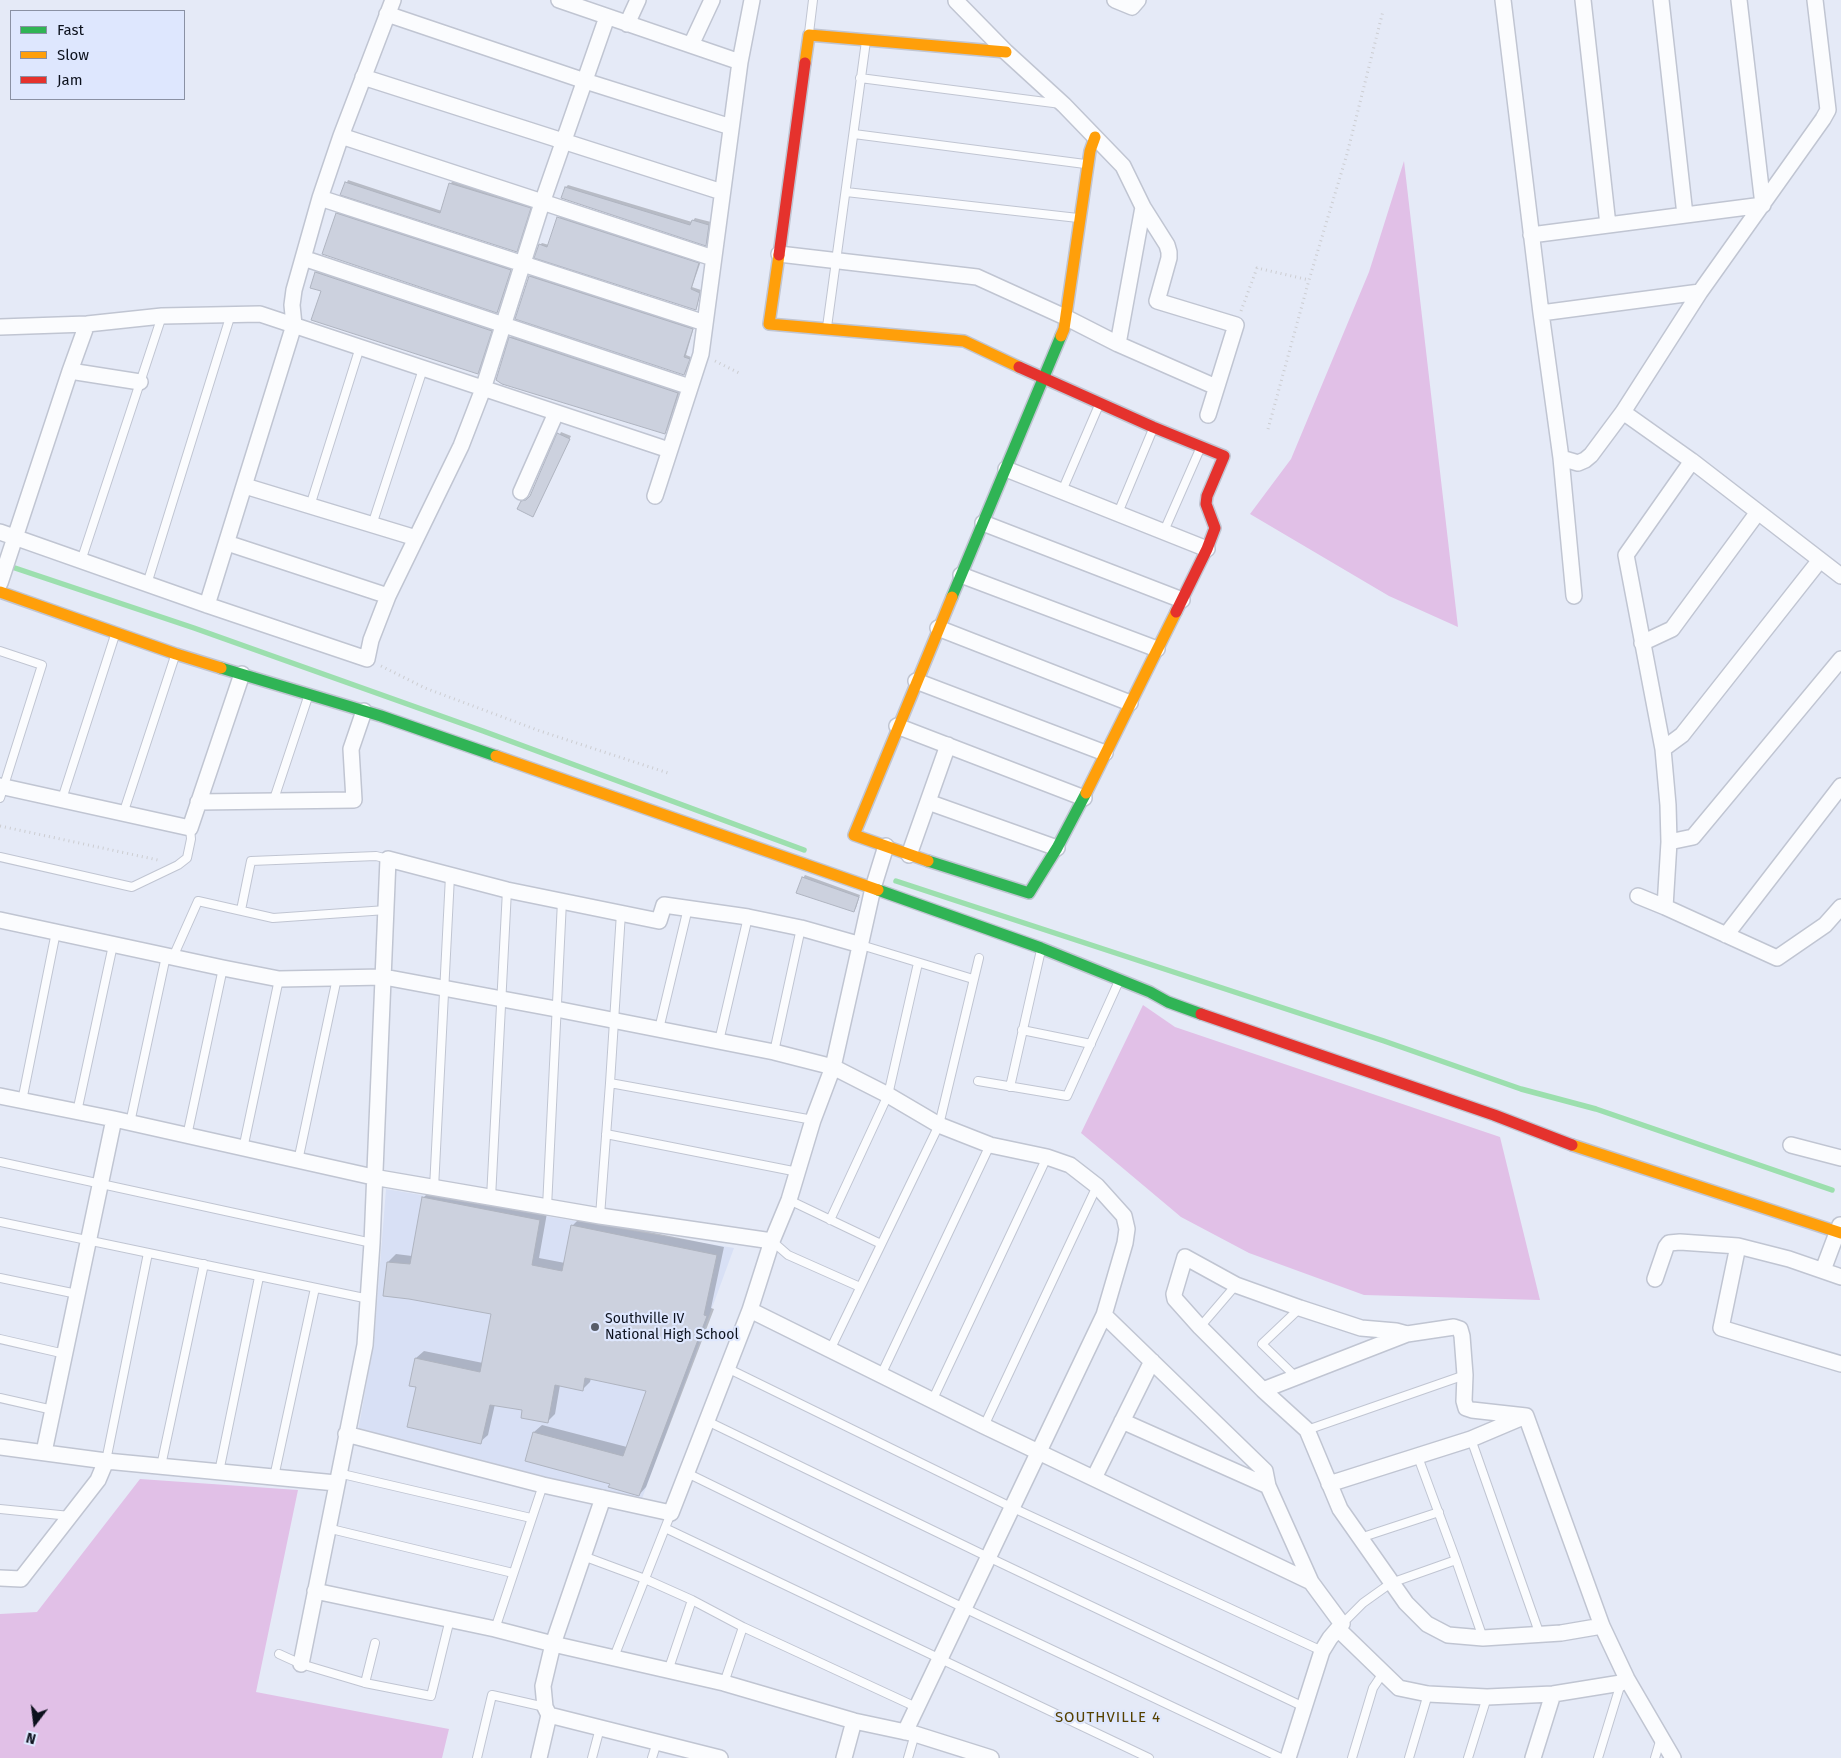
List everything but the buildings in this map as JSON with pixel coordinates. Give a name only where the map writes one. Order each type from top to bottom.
[{"type":"street","points":[[207,605],[294,325],[292,305],[294,290],[320,198],[341,136],[393,0]]},
{"type":"street","points":[[627,24],[638,0]]},
{"type":"street","points":[[691,45],[712,0]]},
{"type":"street","points":[[655,496],[701,354],[730,127],[752,0]]},
{"type":"street","points":[[1115,0],[1132,7],[1138,0]]},
{"type":"street","points":[[1503,0],[1541,313],[1561,458],[1574,596]]},
{"type":"street","points":[[1583,0],[1608,225]]},
{"type":"street","points":[[1661,0],[1685,215]]},
{"type":"street","points":[[1740,0],[1762,205]]},
{"type":"street","points":[[1561,458],[1578,463],[1591,455],[1623,412],[1700,292],[1828,110],[1814,0]]},
{"type":"street","points":[[563,1],[740,62]]},
{"type":"street","points":[[956,1],[1006,52],[1064,105],[1123,166],[1143,207],[1167,245],[1169,252],[1157,301],[1236,325],[1208,415]]},
{"type":"street","points":[[387,14],[585,81],[730,127]]},
{"type":"street","points":[[0,532],[13,541],[80,561],[367,659],[371,640],[388,596],[461,446],[483,389],[542,203],[607,17]]},
{"type":"street","points":[[1006,52],[809,35],[770,324],[964,341],[1044,378],[1154,427],[1224,456],[1206,496],[1206,504],[1215,528],[1207,548],[1084,798],[1057,848],[1029,893],[909,855],[854,835],[916,680],[983,524],[1044,378],[1064,329],[1090,151],[1095,136]]},
{"type":"street","points":[[363,77],[722,192]]},
{"type":"street","points":[[341,136],[713,258]]},
{"type":"street","points":[[320,198],[705,323]]},
{"type":"street","points":[[1532,235],[1762,205]]},
{"type":"street","points":[[1118,344],[1143,207]]},
{"type":"street","points":[[779,254],[977,277],[1216,388]]},
{"type":"street","points":[[303,258],[690,387]]},
{"type":"street","points":[[1541,313],[1700,292]]},
{"type":"street","points":[[0,327],[87,324],[162,316],[232,313],[260,314],[669,450]]},
{"type":"street","points":[[1,579],[87,324]]},
{"type":"street","points":[[70,371],[140,382]]},
{"type":"street","points":[[1623,412],[1692,461],[1841,576]]},
{"type":"street","points":[[521,492],[556,413]]},
{"type":"street","points":[[1665,907],[1669,842],[1663,749],[1626,555],[1692,461]]},
{"type":"street","points":[[1006,469],[1207,548]]},
{"type":"street","points":[[244,486],[416,538]]},
{"type":"street","points":[[1642,643],[1672,629],[1758,512]]},
{"type":"street","points":[[983,524],[1182,600]]},
{"type":"street","points":[[227,543],[388,596]]},
{"type":"street","points":[[1663,749],[1682,735],[1820,560]]},
{"type":"street","points":[[961,574],[1157,649]]},
{"type":"street","points":[[0,592],[176,654],[364,711],[872,888],[1041,948],[1150,992],[1168,1002],[1494,1115],[1550,1138],[1840,1229],[1823,1270]]},
{"type":"street","points":[[938,628],[1130,703]]},
{"type":"street","points":[[1669,842],[1693,837],[1841,659]]},
{"type":"street","points":[[1,790],[62,799],[190,828],[242,674]]},
{"type":"street","points":[[916,680],[1105,754]]},
{"type":"street","points":[[198,802],[354,800],[351,748],[364,711]]},
{"type":"street","points":[[898,726],[1084,798]]},
{"type":"street","points":[[909,855],[948,745]]},
{"type":"street","points":[[1726,935],[1841,786]]},
{"type":"street","points":[[928,802],[1057,848]]},
{"type":"street","points":[[346,1434],[542,1485],[671,1513],[750,1310],[772,1241],[798,1172],[813,1120],[833,1067],[872,888],[886,846]]},
{"type":"street","points":[[301,1664],[365,1345],[372,1243],[373,1178],[384,977],[388,859],[507,890],[659,921],[664,905],[748,917],[801,928],[861,945]]},
{"type":"street","points":[[1638,896],[1777,958],[1825,925],[1841,907]]},
{"type":"street","points":[[0,920],[278,979],[384,977],[774,1052],[833,1067],[939,1125],[990,1145],[1047,1157],[1070,1165],[1097,1186],[1124,1216],[1127,1230],[1104,1315],[916,1707],[910,1733]]},
{"type":"street","points":[[0,1096],[130,1123],[373,1178],[600,1216],[772,1241]]},
{"type":"street","points":[[44,1452],[114,1120]]},
{"type":"street","points":[[1791,1144],[1841,1158]]},
{"type":"street","points":[[1655,1279],[1666,1247],[1670,1243],[1738,1246],[1790,1258],[1841,1277]]},
{"type":"street","points":[[1738,1246],[1721,1328],[1841,1364]]},
{"type":"street","points":[[1408,1334],[1361,1328],[1300,1308],[1236,1285],[1185,1256],[1174,1294],[1175,1299],[1200,1327],[1263,1390],[1307,1430],[1340,1509],[1391,1584],[1406,1604],[1426,1624],[1448,1635],[1483,1638],[1561,1633],[1602,1626]]},
{"type":"street","points":[[750,1310],[932,1401],[1310,1582]]},
{"type":"street","points":[[1104,1315],[1265,1471],[1268,1486],[1310,1582],[1340,1626],[1399,1688],[1428,1694],[1487,1697],[1553,1694],[1624,1681]]},
{"type":"street","points":[[1263,1390],[1408,1334],[1454,1327],[1460,1329],[1462,1336],[1465,1375],[1464,1401],[1466,1408],[1526,1416]]},
{"type":"street","points":[[1094,1478],[1152,1361]]},
{"type":"street","points":[[1329,1484],[1471,1439],[1526,1416]]},
{"type":"street","points":[[1526,1416],[1602,1626],[1624,1681],[1673,1758]]},
{"type":"street","points":[[1122,1421],[1268,1486]]},
{"type":"street","points":[[0,1447],[106,1461],[219,1472],[274,1477],[337,1478]]},
{"type":"street","points":[[0,1578],[22,1579],[98,1480],[106,1461]]},
{"type":"street","points":[[539,1758],[547,1711],[543,1686],[553,1644],[603,1498]]},
{"type":"street","points":[[315,1591],[495,1628],[553,1644],[724,1683],[854,1721],[910,1733],[969,1754],[992,1758]]},
{"type":"street","points":[[1288,1758],[1322,1650],[1340,1626]]},
{"type":"street","points":[[1533,1758],[1553,1694]]},
{"type":"street","points":[[547,1711],[600,1728],[713,1757]]},
{"type":"street","points":[[844,1758],[854,1721]]},
{"type":"lane","points":[[809,35],[813,0]]},
{"type":"lane","points":[[827,328],[866,40]]},
{"type":"lane","points":[[860,78],[1064,105]]},
{"type":"lane","points":[[854,134],[1088,164]]},
{"type":"lane","points":[[846,192],[1080,218]]},
{"type":"lane","points":[[147,584],[232,313]]},
{"type":"lane","points":[[80,561],[162,316]]},
{"type":"lane","points":[[310,506],[360,347]]},
{"type":"lane","points":[[372,525],[423,369]]},
{"type":"lane","points":[[1062,491],[1100,403]]},
{"type":"lane","points":[[1118,513],[1154,427]]},
{"type":"lane","points":[[1164,532],[1201,447]]},
{"type":"lane","points":[[62,799],[115,633]]},
{"type":"lane","points":[[0,651],[42,665],[1,790]]},
{"type":"lane","points":[[123,814],[176,654]]},
{"type":"lane","points":[[273,802],[309,694]]},
{"type":"lane","points":[[0,857],[132,887],[187,858],[191,839],[190,828]]},
{"type":"lane","points":[[241,910],[251,861],[376,856],[388,859]]},
{"type":"lane","points":[[434,1188],[450,876]]},
{"type":"lane","points":[[491,1198],[507,890]]},
{"type":"lane","points":[[130,1123],[170,957],[198,901],[273,918],[386,910]]},
{"type":"lane","points":[[547,1207],[562,901]]},
{"type":"lane","points":[[660,1029],[688,908]]},
{"type":"lane","points":[[600,1216],[621,913]]},
{"type":"lane","points":[[719,1041],[748,917]]},
{"type":"lane","points":[[774,1052],[801,928]]},
{"type":"lane","points":[[22,1101],[56,932]]},
{"type":"lane","points":[[77,1112],[113,945]]},
{"type":"lane","points":[[861,945],[974,979]]},
{"type":"lane","points":[[1010,1087],[1041,948]]},
{"type":"lane","points":[[830,1350],[939,1125],[979,958]]},
{"type":"lane","points":[[830,1220],[888,1096],[918,963]]},
{"type":"lane","points":[[187,1136],[223,968]]},
{"type":"lane","points":[[298,1161],[336,978]]},
{"type":"lane","points":[[243,1148],[278,979]]},
{"type":"lane","points":[[978,1081],[1067,1096],[1120,980]]},
{"type":"lane","points":[[1022,1030],[1091,1044]]},
{"type":"lane","points":[[610,1083],[813,1120]]},
{"type":"lane","points":[[606,1134],[798,1172]]},
{"type":"lane","points":[[881,1375],[990,1145]]},
{"type":"lane","points":[[932,1401],[1047,1157]]},
{"type":"lane","points":[[0,1162],[372,1243]]},
{"type":"lane","points":[[984,1426],[1097,1186]]},
{"type":"lane","points":[[788,1200],[881,1244]]},
{"type":"lane","points":[[0,1222],[369,1299]]},
{"type":"lane","points":[[772,1241],[788,1256],[860,1287]]},
{"type":"lane","points":[[106,1461],[148,1253]]},
{"type":"lane","points":[[161,1466],[204,1264]]},
{"type":"lane","points":[[219,1472],[259,1276]]},
{"type":"lane","points":[[0,1278],[77,1294]]},
{"type":"lane","points":[[1200,1327],[1236,1285]]},
{"type":"lane","points":[[274,1477],[315,1288]]},
{"type":"lane","points":[[1297,1378],[1262,1344],[1300,1308]]},
{"type":"lane","points":[[0,1339],[65,1354]]},
{"type":"lane","points":[[727,1368],[1011,1507],[1322,1650]]},
{"type":"lane","points":[[1307,1430],[1465,1375]]},
{"type":"lane","points":[[0,1398],[53,1410]]},
{"type":"lane","points":[[707,1421],[1304,1707]]},
{"type":"lane","points":[[1471,1439],[1540,1635]]},
{"type":"lane","points":[[1418,1457],[1483,1638]]},
{"type":"lane","points":[[686,1473],[964,1608],[1281,1758]]},
{"type":"lane","points":[[337,1478],[532,1518]]},
{"type":"lane","points":[[495,1628],[542,1485]]},
{"type":"lane","points":[[0,1509],[72,1516]]},
{"type":"lane","points":[[1360,1538],[1439,1512]]},
{"type":"lane","points":[[614,1657],[671,1513]]},
{"type":"lane","points":[[327,1528],[513,1573]]},
{"type":"lane","points":[[665,1528],[1149,1758]]},
{"type":"lane","points":[[583,1556],[645,1579],[692,1600],[743,1627],[916,1707]]},
{"type":"lane","points":[[1340,1626],[1363,1603],[1391,1584],[1456,1560]]},
{"type":"lane","points":[[668,1671],[692,1600]]},
{"type":"lane","points":[[279,1654],[301,1664],[365,1683],[431,1696],[450,1619]]},
{"type":"lane","points":[[724,1683],[743,1627]]},
{"type":"lane","points":[[365,1683],[375,1643]]},
{"type":"lane","points":[[1352,1758],[1373,1688],[1383,1673]]},
{"type":"lane","points":[[1598,1758],[1624,1681]]},
{"type":"lane","points":[[1409,1758],[1428,1694]]},
{"type":"lane","points":[[477,1758],[492,1695],[547,1711]]},
{"type":"lane","points":[[1468,1758],[1487,1697]]},
{"type":"lane","points":[[592,1758],[600,1728]]},
{"type":"lane","points":[[908,1758],[910,1733]]},
{"type":"lane","points":[[1655,1758],[1661,1738]]},
{"type":"lane","points":[[652,1758],[656,1742]]},
{"type":"path","points":[[1268,430],[1309,280],[1347,154],[1383,12]]},
{"type":"path","points":[[1236,325],[1257,268],[1309,280]]},
{"type":"path","points":[[701,354],[741,374]]},
{"type":"path","points":[[367,659],[425,688],[540,731],[668,773]]},
{"type":"path","points":[[0,826],[178,864]]},
{"type":"shaded area","points":[[1404,161],[1458,627],[1389,596],[1250,514],[1291,459],[1369,272]]},
{"type":"shaded area","points":[[1143,1005],[1175,1027],[1500,1137],[1540,1300],[1364,1295],[1249,1253],[1181,1217],[1081,1133]]},
{"type":"shaded area","name":"Southville IV National High School","points":[[386,1189],[734,1248],[640,1504],[357,1437],[374,1341]]},
{"type":"shaded area","points":[[140,1479],[298,1490],[256,1692],[449,1729],[442,1758],[0,1758],[0,1614],[37,1612]]},
{"type":"waterway","points":[[6,565],[194,628],[483,731],[804,850]]},
{"type":"waterway","points":[[896,881],[1384,1041],[1521,1089],[1596,1109],[1832,1190]]},
{"type":"traffic: fast","points":[[952,597],[1061,336]]},
{"type":"traffic: fast","points":[[221,668],[381,716],[496,756]]},
{"type":"traffic: fast","points":[[928,861],[1029,893],[1057,848],[1086,793]]},
{"type":"traffic: fast","points":[[878,890],[1041,948],[1201,1014]]},
{"type":"traffic: slow","points":[[805,63],[809,35],[1006,52]]},
{"type":"traffic: slow","points":[[1061,336],[1064,329],[1090,151],[1095,137]]},
{"type":"traffic: slow","points":[[779,255],[769,324],[964,341],[1019,367]]},
{"type":"traffic: slow","points":[[0,592],[221,668]]},
{"type":"traffic: slow","points":[[928,861],[854,835],[952,597]]},
{"type":"traffic: slow","points":[[1086,793],[1176,612]]},
{"type":"traffic: slow","points":[[496,756],[878,890]]},
{"type":"traffic: slow","points":[[1572,1145],[1841,1233]]},
{"type":"traffic: jam","points":[[779,255],[805,63]]},
{"type":"traffic: jam","points":[[1019,367],[1153,427],[1224,456],[1207,496],[1206,504],[1215,528],[1207,549],[1176,612]]},
{"type":"traffic: jam","points":[[1201,1014],[1494,1115],[1572,1145]]},
{"type":"place","name":"Southville IV National High School","points":[[595,1327]]},
{"type":"district","name":"SOUTHVILLE 4","points":[[1108,1718]]}]
